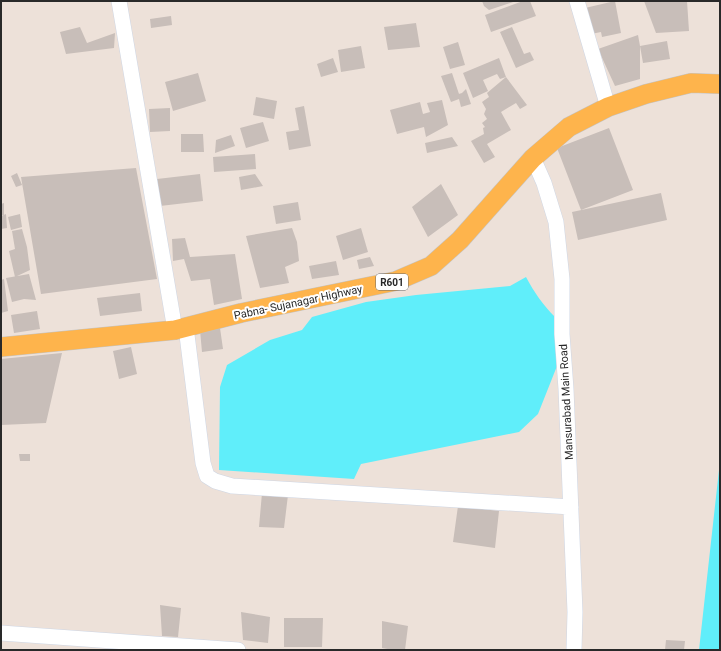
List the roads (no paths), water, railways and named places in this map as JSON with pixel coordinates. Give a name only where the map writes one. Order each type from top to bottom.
[{"type":"main road","name":"Pabna- Sujanagar Highway","points":[[1,348],[181,328],[396,281],[431,266],[460,240],[533,158],[569,127],[608,107],[646,94],[691,83],[720,84]]},
{"type":"street","points":[[119,1],[181,328],[203,463],[207,476],[215,481],[232,486],[571,507]]},
{"type":"street","points":[[577,1],[608,107]]},
{"type":"street","name":"Mansurabad Main Road","points":[[533,158],[544,183],[556,222],[562,279],[562,334],[566,389],[575,612],[574,650]]},
{"type":"street","points":[[1,633],[238,650]]},
{"type":"water","points":[[526,277],[539,298],[555,317],[559,361],[538,414],[519,432],[361,464],[354,479],[219,470],[220,387],[227,365],[270,340],[302,330],[312,317],[366,302],[416,295],[510,286]]},
{"type":"water","points":[[720,461],[720,650],[699,650]]}]
